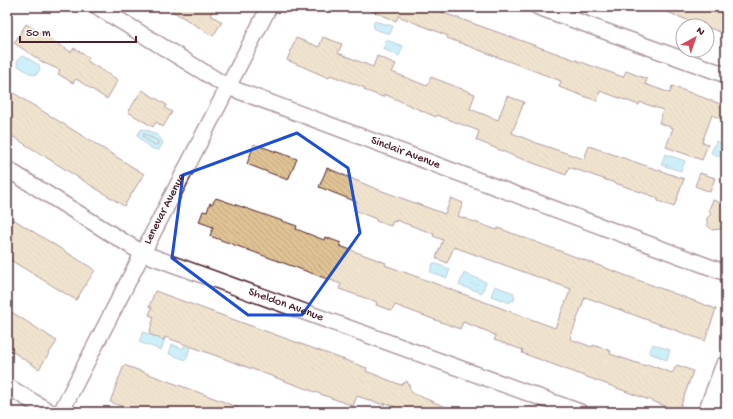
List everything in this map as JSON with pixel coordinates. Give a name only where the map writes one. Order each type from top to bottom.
[{"type":"street","name":"Sinclair Avenue","points":[[98,7],[228,87],[726,273]]},
{"type":"street","name":"Lenevar Avenue","points":[[61,412],[270,7]]},
{"type":"street","points":[[538,7],[726,75]]},
{"type":"street","name":"Sheldon Avenue","points":[[7,169],[142,253],[580,412]]},
{"type":"street","points":[[709,412],[726,367]]},
{"type":"street","points":[[7,386],[50,412]]},
{"type":"highlighted area","points":[[297,133],[348,168],[360,233],[302,315],[248,315],[172,258],[183,175]]},
{"type":"water","points":[[374,21],[393,26],[390,34],[374,29]]},
{"type":"water","points":[[386,40],[403,46],[399,56],[383,49]]},
{"type":"water","points":[[24,56],[39,65],[40,69],[37,74],[33,75],[18,66],[17,62],[20,57]]},
{"type":"water","points":[[141,129],[151,131],[162,140],[163,143],[159,150],[152,149],[137,136]]},
{"type":"water","points":[[716,141],[726,145],[726,159],[711,153]]},
{"type":"water","points":[[665,154],[685,161],[681,171],[661,165]]},
{"type":"water","points":[[433,263],[450,269],[447,278],[430,272]]},
{"type":"water","points":[[464,273],[486,282],[482,293],[459,285]]},
{"type":"water","points":[[495,286],[514,293],[514,301],[511,300],[510,303],[491,296]]},
{"type":"water","points":[[143,332],[165,339],[161,350],[139,342]]},
{"type":"water","points":[[172,344],[183,349],[184,346],[190,348],[186,360],[169,354]]},
{"type":"water","points":[[653,344],[670,350],[667,360],[649,353]]},
{"type":"building","points":[[166,7],[215,7],[210,15],[222,22],[213,36]]},
{"type":"building","points":[[363,7],[427,7],[623,77],[626,71],[647,79],[645,84],[670,93],[672,86],[726,106],[726,121],[712,115],[702,142],[708,144],[702,160],[666,147],[673,128],[659,123],[663,110],[640,102],[639,105],[600,91],[597,101],[559,87],[561,81],[447,38],[448,36],[398,16],[396,21]]},
{"type":"building","points":[[655,7],[726,7],[726,34],[715,30],[715,18],[682,18]]},
{"type":"building","points":[[26,24],[71,52],[74,48],[89,58],[87,61],[118,80],[107,99],[76,79],[73,83],[58,74],[60,70],[44,63],[14,43]]},
{"type":"building","points":[[323,37],[342,44],[338,53],[373,67],[377,56],[396,64],[392,72],[427,86],[431,77],[475,94],[470,109],[498,120],[507,96],[524,102],[512,133],[539,144],[584,159],[589,146],[684,179],[674,207],[658,201],[658,198],[569,167],[566,175],[514,156],[476,140],[479,131],[437,115],[436,117],[384,94],[383,97],[364,90],[365,88],[330,75],[329,78],[287,60],[296,38],[319,47]]},
{"type":"building","points":[[7,89],[144,174],[124,206],[7,133]]},
{"type":"building","points":[[142,90],[167,105],[165,108],[172,112],[163,127],[156,122],[153,127],[128,112]]},
{"type":"building","points":[[254,144],[297,159],[288,180],[247,164]]},
{"type":"building","points":[[327,168],[374,188],[445,214],[451,198],[463,203],[458,216],[497,230],[498,228],[716,309],[705,341],[585,297],[570,339],[592,347],[593,345],[611,351],[610,354],[646,366],[647,364],[672,373],[677,365],[693,371],[679,411],[522,353],[523,350],[494,340],[496,336],[489,332],[463,322],[460,329],[395,305],[392,311],[376,305],[377,302],[339,289],[341,284],[210,236],[213,227],[199,222],[203,211],[207,212],[210,203],[212,204],[216,198],[297,226],[296,229],[324,240],[325,237],[341,243],[340,246],[386,263],[385,265],[555,328],[571,289],[454,247],[447,263],[436,258],[443,240],[433,236],[434,234],[396,220],[396,222],[393,221],[391,226],[376,221],[376,219],[354,210],[357,202],[319,187]]},
{"type":"building","points":[[700,173],[715,178],[710,192],[695,186]]},
{"type":"building","points":[[713,200],[726,205],[726,232],[720,229],[712,230],[707,225],[707,218],[711,214],[709,209]]},
{"type":"building","points":[[13,219],[95,270],[76,300],[7,258],[7,229]]},
{"type":"building","points":[[155,291],[367,368],[366,371],[401,385],[407,381],[412,393],[458,412],[408,412],[385,403],[384,405],[357,396],[353,406],[165,337],[164,340],[149,334],[154,317],[149,315],[152,307],[149,307]]},
{"type":"building","points":[[7,309],[57,341],[39,369],[7,348]]},
{"type":"building","points":[[124,365],[248,412],[138,412],[110,402]]}]
